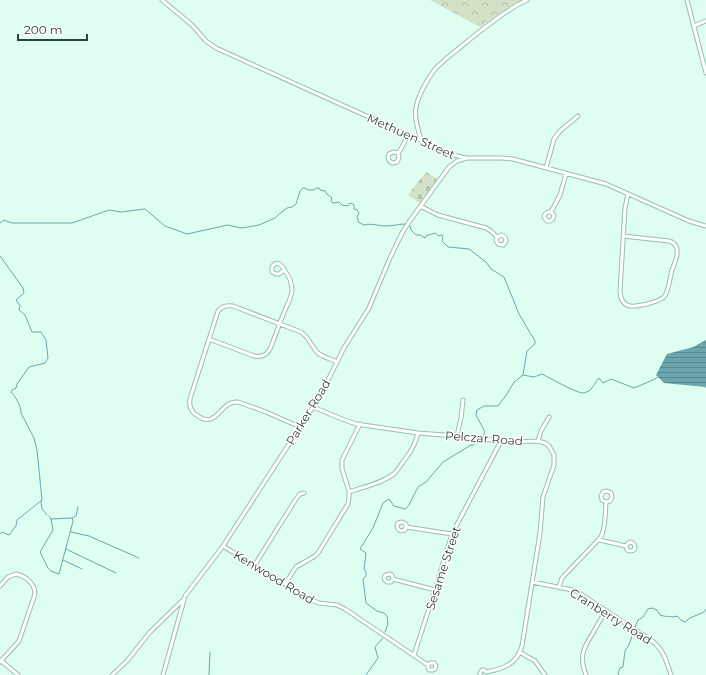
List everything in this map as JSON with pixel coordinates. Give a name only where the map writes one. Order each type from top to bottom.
[{"type":"street","name":"Methuen Street","points":[[162,0],[192,26],[208,43],[216,48],[453,155],[467,158],[513,159],[606,184],[685,219],[706,226]]},
{"type":"street","points":[[421,140],[416,123],[416,106],[426,83],[435,69],[481,30],[515,6],[527,0]]},
{"type":"street","points":[[688,0],[706,73]]},
{"type":"street","points":[[694,26],[706,21]]},
{"type":"street","points":[[700,50],[706,48]]},
{"type":"street","points":[[546,168],[554,139],[560,131],[578,116]]},
{"type":"street","points":[[398,153],[408,135]]},
{"type":"street","name":"Parker Road","points":[[163,675],[185,596],[223,546],[322,392],[346,343],[369,308],[396,246],[409,222],[452,164],[460,159],[467,158]]},
{"type":"street","points":[[552,212],[560,195],[566,174]]},
{"type":"street","points":[[623,236],[671,241],[675,244],[677,250],[676,257],[666,294],[660,300],[628,306],[621,299],[620,291],[623,236],[625,204],[628,194]]},
{"type":"street","points":[[420,206],[438,215],[481,226],[497,237]]},
{"type":"street","points":[[209,339],[251,355],[260,357],[266,354],[270,349],[292,291],[291,282],[284,270]]},
{"type":"street","points":[[300,427],[269,413],[238,402],[228,404],[218,416],[212,419],[205,419],[194,413],[190,408],[189,401],[218,311],[227,306],[236,307],[280,324],[303,334],[307,337],[317,352],[336,362]]},
{"type":"street","points":[[457,436],[463,400]]},
{"type":"street","name":"Pelczar Road","points":[[313,407],[349,422],[360,424],[418,433],[501,441],[538,441],[549,446],[554,455],[554,462],[543,498],[540,533],[524,639],[520,652],[508,666],[486,674],[484,670],[482,670],[480,675]]},
{"type":"street","points":[[538,441],[540,431],[549,417]]},
{"type":"street","points":[[285,584],[296,567],[318,553],[346,507],[349,492],[348,483],[342,469],[342,460],[360,424]]},
{"type":"street","points":[[349,492],[385,479],[394,473],[412,449],[416,442],[418,433]]},
{"type":"street","name":"Sesame Street","points":[[414,655],[452,534],[501,441]]},
{"type":"street","points":[[254,566],[296,499],[304,492]]},
{"type":"street","points":[[559,587],[562,578],[599,540],[604,530],[606,502]]},
{"type":"street","points":[[406,527],[452,534]]},
{"type":"street","points":[[599,540],[626,546]]},
{"type":"street","name":"Kenwood Road","points":[[223,546],[309,599],[318,603],[337,605],[345,609],[428,665]]},
{"type":"street","points":[[0,584],[8,577],[16,574],[26,578],[35,589],[35,594],[19,641],[0,661],[18,675]]},
{"type":"street","points":[[393,579],[435,590]]},
{"type":"street","name":"Cranberry Road","points":[[532,582],[576,591],[651,640],[659,646],[671,675]]},
{"type":"street","points":[[112,675],[127,661],[155,626],[184,599]]},
{"type":"street","points":[[586,675],[582,658],[584,650],[606,611]]},
{"type":"street","points":[[520,652],[535,661],[545,675]]},
{"type":"green space","points":[[430,0],[521,0],[480,27]]},
{"type":"green space","points":[[426,172],[437,179],[420,203],[408,195]]},
{"type":"water","points":[[706,340],[706,388],[664,383],[656,375],[667,354],[693,347]]},
{"type":"waterway","points":[[0,223],[4,220],[12,223],[72,223],[109,210],[121,212],[145,209],[165,226],[187,234],[227,225],[242,228],[259,225],[275,218],[287,208],[292,207],[296,204],[300,191],[303,188],[308,190],[319,188],[320,190],[325,191],[332,198],[331,201],[333,203],[339,202],[342,205],[348,206],[350,203],[354,205],[354,209],[359,213],[357,217],[358,222],[364,225],[372,224],[386,226],[406,224]]},
{"type":"waterway","points":[[410,226],[411,230],[416,235],[420,235],[425,238],[426,236],[435,233],[439,236],[442,235],[442,241],[448,247],[469,249],[486,262],[491,269],[504,277],[519,314],[535,341],[535,344],[527,351],[523,375]]},
{"type":"waterway","points":[[0,256],[23,288],[24,293],[16,300],[20,306],[19,310],[25,315],[32,332],[41,332],[46,340],[48,358],[45,363],[29,367],[17,384],[16,388],[11,392],[18,402],[21,413],[34,438],[37,450],[42,500],[17,520],[16,526],[9,535],[2,532],[0,534]]},
{"type":"waterway","points":[[482,437],[485,432],[476,415],[477,410],[484,406],[498,406],[514,382],[523,375],[534,377],[542,374],[569,388],[583,393],[589,391],[599,378],[603,383],[611,379],[634,388],[658,377]]},
{"type":"waterway","points":[[385,632],[388,624],[387,616],[366,603],[363,579],[366,576],[364,569],[366,553],[360,549],[373,528],[383,503],[389,499],[394,506],[405,509],[409,505],[418,487],[426,482],[443,462],[471,445],[472,446],[478,441]]},
{"type":"waterway","points":[[41,501],[42,509],[47,515]]},
{"type":"waterway","points":[[49,516],[51,519],[72,518],[76,516],[78,507]]},
{"type":"waterway","points":[[51,519],[53,530],[40,552],[48,568],[59,574],[73,521],[72,518]]},
{"type":"waterway","points":[[71,532],[89,536],[139,558]]},
{"type":"waterway","points":[[66,549],[116,573]]},
{"type":"waterway","points":[[63,560],[82,569]]},
{"type":"waterway","points":[[635,627],[638,620],[643,617],[648,609],[652,608],[657,610],[662,616],[677,616],[685,622],[690,618],[704,612],[706,609]]},
{"type":"waterway","points":[[619,675],[618,673],[620,668],[623,667],[625,651],[629,645],[633,633]]},
{"type":"waterway","points":[[366,675],[378,658],[375,647],[383,638]]},
{"type":"waterway","points":[[209,675],[210,652]]}]
